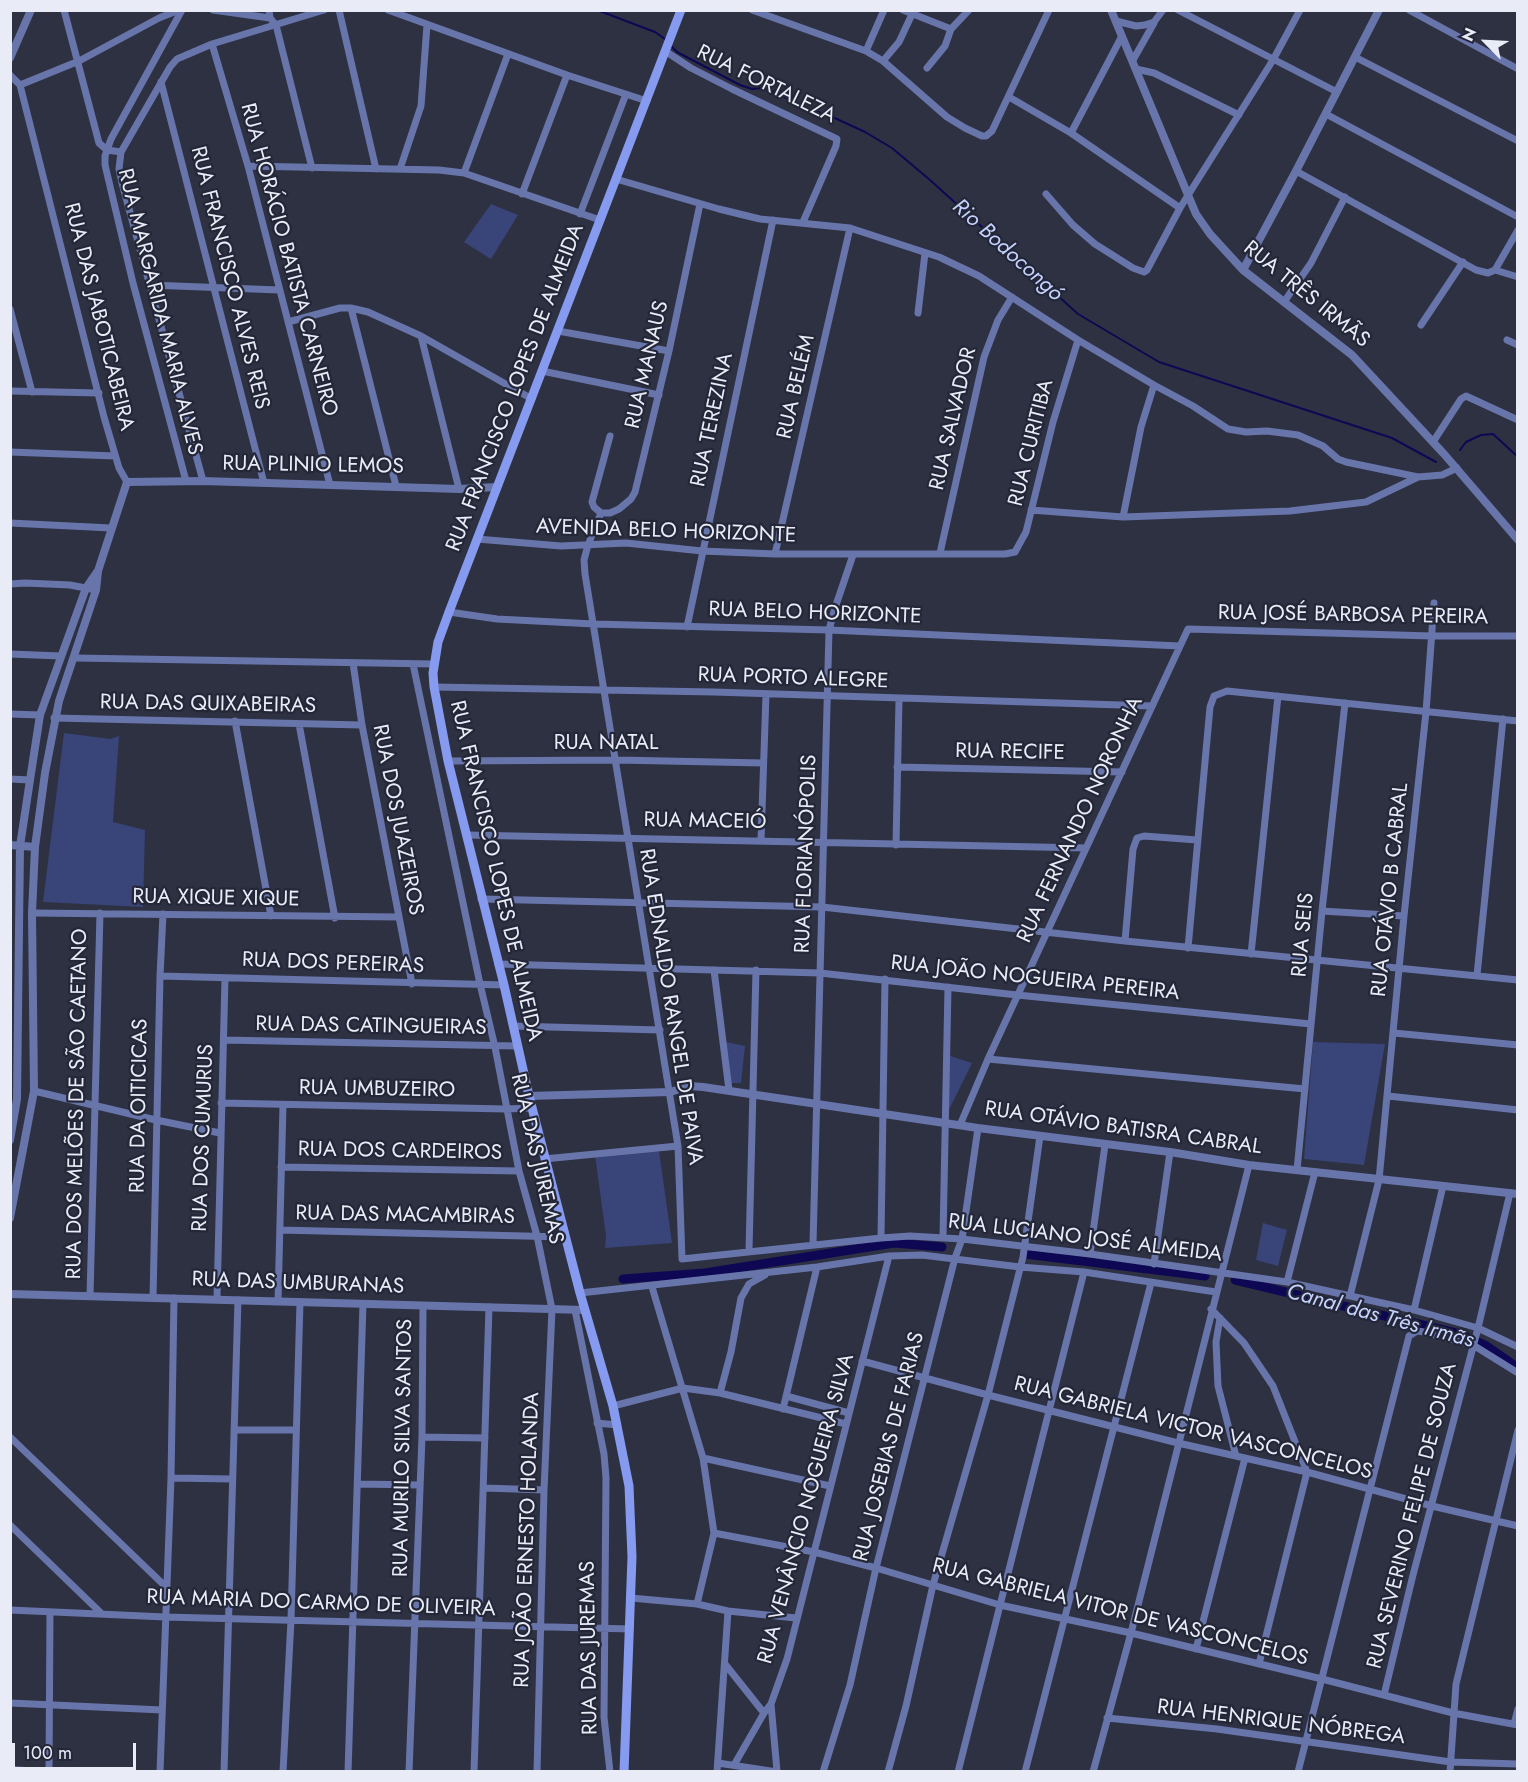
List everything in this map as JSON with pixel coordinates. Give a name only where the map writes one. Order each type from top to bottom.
[{"type":"main road","name":"RUA FRANCISCO LOPES DE ALMEIDA","points":[[624,1772],[631,1598],[632,1527],[629,1486],[613,1406],[580,1310],[580,1293],[544,1159],[504,985],[448,761],[434,687],[434,664],[438,642],[449,612],[681,10]]},
{"type":"street","points":[[10,58],[31,10]]},
{"type":"street","name":"RUA MARGARIDA MARIA ALVES","points":[[64,10],[79,61],[96,135],[99,143],[107,150]]},
{"type":"street","points":[[10,75],[20,85],[79,61],[159,18],[180,10]]},
{"type":"street","name":"RUA MARGARIDA MARIA ALVES","points":[[180,10],[122,119],[107,150],[105,165],[135,294],[186,481]]},
{"type":"street","points":[[213,10],[270,14],[276,25],[312,168]]},
{"type":"street","points":[[107,150],[121,152],[177,59],[212,44],[324,10]]},
{"type":"street","points":[[339,10],[376,169]]},
{"type":"street","points":[[388,10],[567,75],[647,101]]},
{"type":"street","points":[[752,10],[866,51],[883,61],[947,117],[976,134],[986,136],[992,131],[1049,10]]},
{"type":"street","points":[[866,51],[884,10]]},
{"type":"street","points":[[903,10],[914,12],[951,29]]},
{"type":"street","points":[[927,68],[945,46],[951,29],[969,10]]},
{"type":"street","name":"RUA TRÊS IRMÃS","points":[[1111,10],[1196,214],[1210,234],[1243,270],[1352,355],[1456,467],[1518,540]]},
{"type":"street","points":[[1133,60],[1163,10]]},
{"type":"street","points":[[1178,10],[1337,92]]},
{"type":"street","points":[[1047,194],[1083,235],[1133,268],[1144,272],[1147,270],[1180,208],[1273,60],[1300,10]]},
{"type":"street","points":[[1243,270],[1379,10]]},
{"type":"street","points":[[1409,10],[1518,69]]},
{"type":"street","points":[[883,61],[899,42],[914,12]]},
{"type":"street","points":[[1116,21],[1136,26],[1154,22]]},
{"type":"street","points":[[400,169],[421,106],[427,25]]},
{"type":"street","points":[[1071,133],[1122,36]]},
{"type":"street","name":"RUA HORÁCIO BATISTA CARNEIRO","points":[[212,44],[248,166],[330,485]]},
{"type":"street","name":"RUA FORTALEZA","points":[[667,47],[702,73],[831,134],[837,139],[802,222]]},
{"type":"street","points":[[464,173],[508,54]]},
{"type":"street","points":[[1355,57],[1518,141]]},
{"type":"street","points":[[1136,69],[1154,73],[1239,115]]},
{"type":"street","points":[[522,194],[567,75]]},
{"type":"street","name":"RUA FRANCISCO ALVES REIS","points":[[162,82],[264,483]]},
{"type":"street","name":"RUA DAS JABOTICABEIRA","points":[[20,85],[115,456],[127,482]]},
{"type":"street","points":[[580,213],[626,94]]},
{"type":"street","points":[[1009,97],[1071,133],[1180,208]]},
{"type":"street","points":[[1326,114],[1518,217]]},
{"type":"street","name":"RUA MARGARIDA MARIA ALVES","points":[[121,152],[119,170],[122,183],[203,481]]},
{"type":"street","points":[[248,166],[400,169],[464,173],[600,220]]},
{"type":"street","points":[[1296,171],[1484,273],[1495,270],[1518,230]]},
{"type":"street","points":[[616,179],[741,215],[850,228],[925,253],[979,276],[1078,340],[1193,406],[1228,429],[1298,435],[1323,446],[1338,459],[1346,462],[1418,477],[1442,475],[1456,467]]},
{"type":"street","points":[[1284,302],[1311,263],[1345,196]]},
{"type":"street","name":"RUA MANAUS","points":[[602,513],[610,513],[619,509],[631,499],[635,492],[669,351],[700,204]]},
{"type":"street","name":"RUA TEREZINA","points":[[687,627],[773,220]]},
{"type":"street","name":"RUA BELÉM","points":[[775,554],[850,228]]},
{"type":"street","points":[[918,314],[925,253]]},
{"type":"street","points":[[1421,325],[1463,262]]},
{"type":"street","points":[[1495,270],[1518,277]]},
{"type":"street","points":[[150,285],[279,290]]},
{"type":"street","name":"RUA SALVADOR","points":[[940,553],[984,357],[998,320],[1012,297]]},
{"type":"street","points":[[288,322],[340,308],[368,312],[421,336],[532,399]]},
{"type":"street","points":[[351,308],[396,486]]},
{"type":"street","points":[[10,309],[32,392]]},
{"type":"street","points":[[558,331],[669,351]]},
{"type":"street","points":[[421,336],[459,489]]},
{"type":"street","name":"RUA CURITIBA","points":[[940,553],[1005,554],[1015,552],[1026,532],[1065,379],[1078,340]]},
{"type":"street","points":[[1507,340],[1518,345]]},
{"type":"street","points":[[542,371],[659,395]]},
{"type":"street","points":[[1123,517],[1142,427],[1154,385]]},
{"type":"street","points":[[10,391],[99,393]]},
{"type":"street","points":[[1433,442],[1461,399],[1466,396],[1518,420]]},
{"type":"street","points":[[604,690],[584,560],[588,544],[602,513],[594,507],[592,502],[610,436]]},
{"type":"street","points":[[10,452],[115,456]]},
{"type":"street","points":[[1031,510],[1123,517],[1290,511],[1353,505],[1377,498],[1418,477]]},
{"type":"street","name":"RUA PLINIO LEMOS","points":[[127,482],[203,481],[459,489],[497,487]]},
{"type":"street","points":[[10,1218],[34,1091],[32,913],[34,847],[54,718],[58,701],[75,658],[96,590],[98,571],[127,482]]},
{"type":"street","points":[[10,524],[111,528]]},
{"type":"street","name":"AVENIDA BELO HORIZONTE","points":[[477,539],[561,546],[626,543],[702,551],[853,555]]},
{"type":"street","points":[[853,555],[940,553]]},
{"type":"street","name":"RUA FLORIANÓPOLIS","points":[[813,1244],[829,630],[853,555]]},
{"type":"street","points":[[10,1140],[14,1099],[15,912],[20,846],[40,715],[86,588],[98,571]]},
{"type":"street","points":[[10,584],[41,583],[96,590]]},
{"type":"street","name":"RUA OTÁVIO B CABRAL","points":[[1350,1296],[1379,1180],[1434,603]]},
{"type":"street","name":"RUA BELO HORIZONTE","points":[[449,612],[497,619],[594,624],[829,630],[1180,646]]},
{"type":"street","name":"RUA JOSÉ BARBOSA PEREIRA","points":[[1188,628],[1432,636],[1518,636]]},
{"type":"street","name":"RUA FERNANDO NORONHA","points":[[960,1125],[1017,995],[1188,628]]},
{"type":"street","points":[[10,654],[61,656]]},
{"type":"street","points":[[75,658],[434,664]]},
{"type":"street","name":"RUA DOS JUAZEIROS","points":[[353,663],[362,725],[412,984]]},
{"type":"street","name":"RUA DAS JUREMAS","points":[[413,664],[495,1047],[519,1171],[537,1236],[552,1309]]},
{"type":"street","name":"RUA PORTO ALEGRE","points":[[434,687],[1152,706]]},
{"type":"street","name":"RUA EDNALDO RANGEL DE PAIVA","points":[[604,690],[678,1146],[682,1259]]},
{"type":"street","points":[[1188,948],[1210,706],[1214,696],[1227,691],[1518,721]]},
{"type":"street","points":[[761,840],[766,694]]},
{"type":"street","points":[[1251,954],[1278,696]]},
{"type":"street","points":[[896,845],[899,699]]},
{"type":"street","name":"RUA SEIS","points":[[1297,1170],[1322,911],[1346,703]]},
{"type":"street","points":[[10,714],[40,715]]},
{"type":"street","name":"RUA DAS QUIXABEIRAS","points":[[54,718],[362,725]]},
{"type":"street","points":[[1477,975],[1503,719]]},
{"type":"street","points":[[235,721],[271,916]]},
{"type":"street","points":[[298,724],[334,918]]},
{"type":"street","name":"RUA NATAL","points":[[448,761],[616,760],[763,763]]},
{"type":"street","name":"RUA RECIFE","points":[[897,767],[1122,772]]},
{"type":"street","points":[[10,779],[30,780]]},
{"type":"street","name":"RUA MACEIÓ","points":[[467,835],[1086,848]]},
{"type":"street","points":[[1125,941],[1135,842],[1140,836],[1197,840]]},
{"type":"street","points":[[10,845],[34,847]]},
{"type":"street","points":[[481,899],[822,907],[1188,948],[1518,980]]},
{"type":"street","points":[[1322,911],[1404,916]]},
{"type":"street","name":"RUA XIQUE XIQUE","points":[[32,913],[399,917]]},
{"type":"street","name":"RUA DOS MELÕES DE SÃO CAETANO","points":[[90,1296],[93,1105],[100,913]]},
{"type":"street","name":"RUA DA OITICICAS","points":[[153,1298],[163,914]]},
{"type":"street","name":"RUA JOÃO NOGUEIRA PEREIRA","points":[[498,964],[820,973],[1311,1024]]},
{"type":"street","points":[[714,970],[729,1090]]},
{"type":"street","points":[[749,1251],[756,970]]},
{"type":"street","name":"RUA DOS PEREIRAS","points":[[160,976],[504,985]]},
{"type":"street","name":"RUA DOS CUMURUS","points":[[216,1299],[225,978]]},
{"type":"street","points":[[881,1238],[885,979]]},
{"type":"street","points":[[943,1237],[948,987]]},
{"type":"street","points":[[513,1026],[660,1030]]},
{"type":"street","points":[[1394,1033],[1518,1045]]},
{"type":"street","name":"RUA DAS CATINGUEIRAS","points":[[224,1040],[518,1046]]},
{"type":"street","points":[[988,1059],[1305,1089]]},
{"type":"street","name":"RUA OTÁVIO BATISRA CABRAL","points":[[529,1096],[670,1092],[690,1086],[752,1093],[978,1128],[1170,1152],[1249,1165],[1514,1194]]},
{"type":"street","points":[[34,1091],[220,1133]]},
{"type":"street","points":[[1388,1096],[1518,1110]]},
{"type":"street","name":"RUA UMBUZEIRO","points":[[221,1103],[532,1108]]},
{"type":"street","points":[[278,1301],[283,1105]]},
{"type":"street","name":"RUA JOSEBIAS DE FARIAS","points":[[823,1772],[850,1684],[876,1568],[962,1239],[978,1128]]},
{"type":"street","points":[[888,1772],[906,1706],[933,1586],[988,1395],[1020,1267],[1040,1136]]},
{"type":"street","points":[[1090,1254],[1105,1145]]},
{"type":"street","points":[[544,1159],[678,1146]]},
{"type":"street","points":[[1154,1264],[1170,1152]]},
{"type":"street","points":[[1093,1772],[1131,1633],[1249,1165]]},
{"type":"street","name":"RUA DOS CARDEIROS","points":[[281,1167],[519,1171]]},
{"type":"street","points":[[1287,1282],[1315,1172]]},
{"type":"street","points":[[1414,1310],[1443,1186]]},
{"type":"street","points":[[1478,1329],[1514,1194]]},
{"type":"street","name":"RUA DAS MACAMBIRAS","points":[[280,1230],[565,1237]]},
{"type":"street","name":"RUA LUCIANO JOSÉ ALMEIDA","points":[[682,1259],[881,1238],[943,1237],[1090,1254],[1287,1282],[1414,1310],[1478,1329],[1518,1347]]},
{"type":"street","name":"RUA LUCIANO JOSÉ ALMEIDA","points":[[580,1293],[652,1287],[890,1256],[922,1255],[1084,1272],[1216,1292]]},
{"type":"street","name":"RUA VENÂNCIO NOGUEIRA SILVA","points":[[777,1772],[771,1704],[787,1659],[890,1256]]},
{"type":"street","points":[[783,1409],[817,1267]]},
{"type":"street","points":[[720,1394],[741,1298],[749,1284],[770,1272]]},
{"type":"street","points":[[958,1772],[1084,1272]]},
{"type":"street","points":[[1025,1772],[1112,1426],[1151,1283]]},
{"type":"street","points":[[652,1287],[703,1458],[714,1533],[697,1604]]},
{"type":"street","name":"RUA DAS UMBURANAS","points":[[10,1294],[580,1310]]},
{"type":"street","points":[[160,1772],[171,1478],[174,1298]]},
{"type":"street","points":[[224,1772],[238,1300]]},
{"type":"street","points":[[283,1772],[291,1620],[300,1302]]},
{"type":"street","points":[[348,1772],[363,1304]]},
{"type":"street","name":"RUA MURILO SILVA SANTOS","points":[[409,1772],[422,1437],[423,1306]]},
{"type":"street","points":[[474,1772],[489,1307]]},
{"type":"street","name":"RUA JOÃO ERNESTO HOLANDA","points":[[537,1772],[544,1490],[552,1309]]},
{"type":"street","points":[[1211,1309],[1244,1342],[1273,1386],[1307,1472],[1259,1664]]},
{"type":"street","name":"RUA DAS JUREMAS","points":[[580,1310],[606,1478],[604,1717],[610,1772]]},
{"type":"street","points":[[1220,1318],[1216,1342],[1218,1386],[1236,1456]]},
{"type":"street","name":"RUA SEVERINO FELIPE DE SOUZA","points":[[1384,1695],[1478,1329]]},
{"type":"street","points":[[1298,1772],[1407,1341],[1412,1333],[1424,1332],[1473,1345],[1518,1372]]},
{"type":"street","name":"RUA GABRIELA VICTOR VASCONCELOS","points":[[862,1361],[1178,1443],[1307,1472],[1432,1506],[1518,1526]]},
{"type":"street","points":[[613,1406],[683,1388],[720,1394],[846,1424]]},
{"type":"street","points":[[786,1396],[849,1413]]},
{"type":"street","points":[[597,1423],[617,1425]]},
{"type":"street","points":[[234,1430],[296,1430]]},
{"type":"street","points":[[1450,1772],[1456,1684],[1518,1430]]},
{"type":"street","points":[[10,1437],[166,1587]]},
{"type":"street","points":[[422,1437],[485,1438]]},
{"type":"street","points":[[703,1458],[830,1486]]},
{"type":"street","points":[[1196,1650],[1245,1458]]},
{"type":"street","points":[[171,1478],[232,1479]]},
{"type":"street","points":[[359,1484],[419,1485]]},
{"type":"street","points":[[484,1488],[544,1490]]},
{"type":"street","points":[[10,1525],[102,1614]]},
{"type":"street","name":"RUA GABRIELA VITOR DE VASCONCELOS","points":[[714,1533],[814,1552],[1000,1605],[1131,1633],[1453,1713],[1516,1725]]},
{"type":"street","points":[[631,1598],[697,1604],[728,1611],[796,1618]]},
{"type":"street","name":"RUA MARIA DO CARMO DE OLIVEIRA","points":[[10,1610],[165,1617],[630,1629]]},
{"type":"street","points":[[717,1772],[728,1611]]},
{"type":"street","points":[[49,1772],[50,1612]]},
{"type":"street","points":[[725,1664],[764,1713]]},
{"type":"street","points":[[10,1703],[162,1710]]},
{"type":"street","points":[[734,1765],[771,1704]]},
{"type":"street","points":[[1516,1725],[1518,1709]]},
{"type":"street","name":"RUA HENRIQUE NÓBREGA","points":[[1107,1718],[1217,1729],[1451,1762],[1518,1764]]},
{"type":"street","points":[[718,1763],[777,1772]]},
{"type":"street","points":[[10,1770],[40,1772]]},
{"type":"shaded area","points":[[491,204],[518,215],[491,259],[464,242]]},
{"type":"shaded area","points":[[64,733],[110,739],[119,736],[113,822],[145,830],[143,907],[43,902]]},
{"type":"shaded area","points":[[726,1042],[745,1046],[741,1083],[730,1083]]},
{"type":"shaded area","points":[[1313,1042],[1385,1044],[1364,1165],[1304,1159]]},
{"type":"shaded area","points":[[947,1055],[972,1063],[946,1116]]},
{"type":"shaded area","points":[[659,1151],[672,1243],[605,1248],[606,1236],[595,1155]]},
{"type":"shaded area","points":[[1263,1223],[1287,1230],[1278,1266],[1256,1260]]},
{"type":"waterway","name":"Rio Bodocongó","points":[[597,10],[655,32],[665,39]]},
{"type":"waterway","name":"Rio Bodocongó","points":[[671,46],[677,52],[740,85],[775,92],[809,110],[826,114],[865,132],[892,148],[1078,314],[1159,362],[1392,438],[1436,462]]},
{"type":"waterway","name":"Rio Bodocongó","points":[[1460,450],[1466,442],[1481,435],[1493,434],[1518,457]]},
{"type":"waterway","points":[[623,1279],[705,1273],[894,1243],[942,1247]]},
{"type":"waterway","points":[[1025,1254],[1205,1276]]},
{"type":"waterway","name":"Canal das Três Irmãs","points":[[1235,1280],[1460,1334],[1485,1345],[1518,1368]]}]
